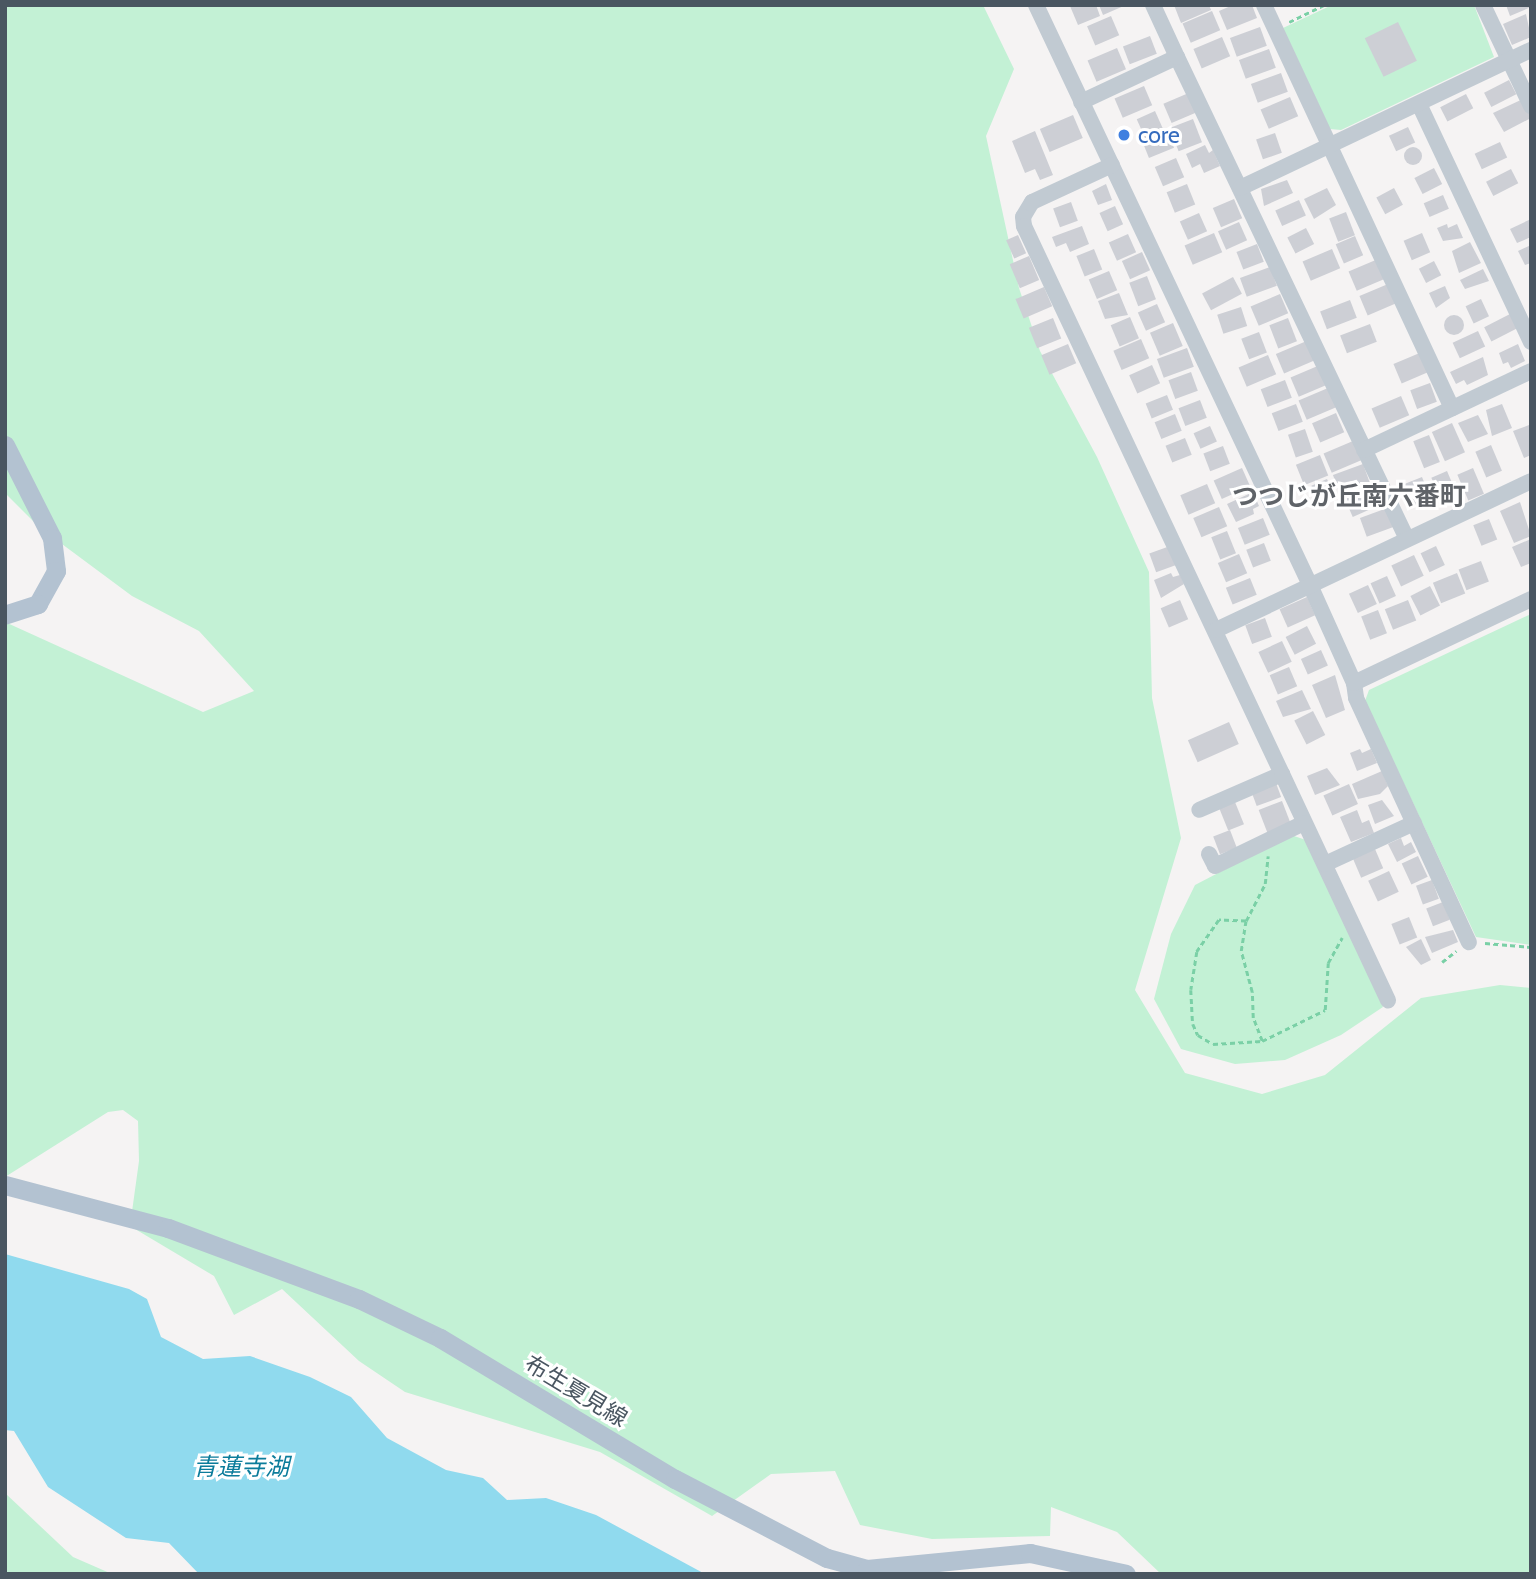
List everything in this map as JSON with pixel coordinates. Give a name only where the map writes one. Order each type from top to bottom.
[{"type":"main road","points":[[5,445],[52,538],[56,571],[38,604],[5,615]]},
{"type":"main road","name":"布生夏見線","points":[[5,1185],[168,1228],[359,1299],[440,1338],[675,1479],[827,1558],[867,1569],[1030,1553],[1126,1574]]},
{"type":"street","points":[[1036,5],[1310,585],[1354,683],[1356,698],[1469,942]]},
{"type":"street","points":[[1153,5],[1407,539]]},
{"type":"street","points":[[1264,5],[1452,408]]},
{"type":"street","points":[[1483,5],[1531,106]]},
{"type":"street","points":[[1240,188],[1531,50]]},
{"type":"street","points":[[1081,102],[1178,57]]},
{"type":"street","points":[[1419,104],[1531,342]]},
{"type":"street","points":[[1112,165],[1032,202],[1024,226],[1388,1000]]},
{"type":"street","points":[[1364,450],[1531,371]]},
{"type":"street","points":[[1216,630],[1531,481]]},
{"type":"street","points":[[1354,683],[1531,599]]},
{"type":"street","points":[[1199,810],[1282,774]]},
{"type":"street","points":[[1209,854],[1215,866],[1304,822]]},
{"type":"street","points":[[1325,864],[1414,822]]},
{"type":"path","points":[[1275,29],[1324,5]]},
{"type":"path","points":[[1262,844],[1269,866],[1262,895],[1246,922],[1241,959],[1262,1041]]},
{"type":"path","points":[[1246,922],[1219,920],[1200,945],[1191,983],[1193,1024],[1198,1035],[1213,1044],[1262,1041],[1328,1006],[1328,963],[1353,924]]},
{"type":"green space","points":[[5,5],[983,5],[1014,69],[986,136],[1019,288],[1040,351],[1097,457],[1149,572],[1152,698],[1181,838],[1135,990],[1185,1073],[1262,1094],[1325,1075],[1421,998],[1500,985],[1531,988],[1531,1574],[1161,1574],[1117,1532],[1051,1507],[1050,1536],[932,1539],[860,1525],[835,1471],[771,1474],[712,1516],[600,1452],[405,1392],[359,1361],[282,1289],[234,1315],[214,1276],[130,1226],[139,1161],[138,1121],[123,1110],[108,1112],[5,1177],[5,622],[203,712],[254,691],[199,631],[132,596],[39,527],[5,493]]},
{"type":"green space","points":[[1332,5],[1474,5],[1494,57],[1341,130],[1330,129],[1283,28]]},
{"type":"green space","points":[[1531,614],[1531,945],[1476,937],[1365,701],[1369,690]]},
{"type":"green space","points":[[1291,835],[1306,840],[1383,1007],[1341,1035],[1285,1060],[1235,1064],[1181,1049],[1154,999],[1171,934],[1195,885]]},
{"type":"green space","points":[[5,1493],[73,1557],[112,1574],[5,1574]]},
{"type":"water","name":"青蓮寺湖","points":[[5,1254],[129,1289],[147,1299],[161,1337],[203,1359],[250,1356],[310,1377],[351,1397],[387,1438],[446,1470],[483,1478],[507,1500],[546,1498],[596,1515],[705,1574],[199,1574],[169,1543],[126,1538],[48,1487],[14,1431],[5,1430]]},
{"type":"building","points":[[1096,5],[1100,16],[1078,25],[1070,6]]},
{"type":"building","points":[[1099,5],[1126,5],[1103,15]]},
{"type":"building","points":[[1174,5],[1209,5],[1211,10],[1181,23]]},
{"type":"building","points":[[1233,5],[1252,5],[1257,18],[1227,30],[1219,11]]},
{"type":"building","points":[[1506,5],[1531,5],[1531,7],[1510,16]]},
{"type":"building","points":[[1212,11],[1220,30],[1191,43],[1183,24]]},
{"type":"building","points":[[1526,14],[1531,37],[1512,45],[1503,24]]},
{"type":"building","points":[[1111,16],[1119,35],[1095,45],[1087,26]]},
{"type":"building","points":[[1398,22],[1417,61],[1384,77],[1365,38]]},
{"type":"building","points":[[1260,27],[1267,46],[1237,57],[1230,38]]},
{"type":"building","points":[[1150,36],[1157,54],[1130,64],[1123,46]]},
{"type":"building","points":[[1222,37],[1230,56],[1202,68],[1193,49]]},
{"type":"building","points":[[1117,48],[1126,69],[1097,82],[1088,61]]},
{"type":"building","points":[[1269,49],[1276,68],[1246,79],[1239,60]]},
{"type":"building","points":[[1281,73],[1288,92],[1258,103],[1251,84]]},
{"type":"building","points":[[1509,80],[1516,94],[1491,107],[1484,93]]},
{"type":"building","points":[[1144,86],[1152,105],[1123,118],[1115,99]]},
{"type":"building","points":[[1191,92],[1199,111],[1172,123],[1163,104]]},
{"type":"building","points":[[1466,94],[1473,108],[1447,121],[1440,107]]},
{"type":"building","points":[[1290,97],[1298,116],[1269,129],[1261,110]]},
{"type":"building","points":[[1525,98],[1531,118],[1504,132],[1493,113]]},
{"type":"building","points":[[1155,111],[1164,131],[1146,139],[1137,119]]},
{"type":"building","points":[[1073,115],[1083,138],[1050,152],[1040,129]]},
{"type":"building","points":[[1193,119],[1202,142],[1179,151],[1170,128]]},
{"type":"building","points":[[1408,127],[1415,142],[1396,151],[1389,136]]},
{"type":"building","points":[[1035,131],[1053,175],[1040,180],[1035,169],[1025,173],[1012,141]]},
{"type":"building","points":[[1168,133],[1174,148],[1149,158],[1143,143]]},
{"type":"building","points":[[1275,133],[1282,153],[1263,159],[1256,140]]},
{"type":"building","points":[[1500,142],[1507,157],[1482,169],[1475,154]]},
{"type":"building","points":[[1205,145],[1209,153],[1213,150],[1220,166],[1204,173],[1200,164],[1192,168],[1186,154]]},
{"type":"building","points":[[1413,147],[1419,150],[1422,156],[1419,162],[1413,165],[1407,162],[1404,156],[1407,150]]},
{"type":"building","points":[[1176,158],[1184,177],[1163,186],[1155,167]]},
{"type":"building","points":[[1434,168],[1442,184],[1423,194],[1414,178]]},
{"type":"building","points":[[1511,169],[1518,183],[1493,196],[1486,182]]},
{"type":"building","points":[[1287,180],[1293,193],[1264,206],[1261,189]]},
{"type":"building","points":[[1106,184],[1112,200],[1098,205],[1092,191]]},
{"type":"building","points":[[1187,184],[1195,204],[1175,213],[1167,192]]},
{"type":"building","points":[[1327,188],[1336,205],[1314,219],[1304,199]]},
{"type":"building","points":[[1394,188],[1403,205],[1385,214],[1376,197]]},
{"type":"building","points":[[1443,195],[1449,209],[1430,217],[1424,203]]},
{"type":"building","points":[[1234,199],[1242,218],[1221,227],[1213,208]]},
{"type":"building","points":[[1299,200],[1306,216],[1282,226],[1275,211]]},
{"type":"building","points":[[1071,202],[1078,221],[1060,227],[1053,208]]},
{"type":"building","points":[[1115,206],[1123,224],[1108,231],[1099,213]]},
{"type":"building","points":[[1346,212],[1355,235],[1338,242],[1329,218]]},
{"type":"building","points":[[1199,213],[1207,231],[1188,240],[1180,222]]},
{"type":"building","points":[[1531,219],[1531,237],[1517,243],[1510,229]]},
{"type":"building","points":[[1239,222],[1247,240],[1226,250],[1218,231]]},
{"type":"building","points":[[1447,224],[1448,228],[1457,224],[1463,238],[1443,241],[1437,228]]},
{"type":"building","points":[[1082,226],[1089,244],[1070,252],[1066,243],[1056,247],[1052,237]]},
{"type":"building","points":[[1306,228],[1314,244],[1295,254],[1287,238]]},
{"type":"building","points":[[1214,233],[1222,252],[1193,265],[1185,246]]},
{"type":"building","points":[[1422,233],[1430,252],[1412,260],[1404,241]]},
{"type":"building","points":[[1128,234],[1136,252],[1117,261],[1109,243]]},
{"type":"building","points":[[1018,235],[1026,253],[1014,259],[1006,240]]},
{"type":"building","points":[[1355,236],[1363,255],[1344,264],[1336,244]]},
{"type":"building","points":[[1470,242],[1481,263],[1459,273],[1452,251]]},
{"type":"building","points":[[1257,244],[1264,262],[1243,270],[1236,252]]},
{"type":"building","points":[[1531,245],[1531,263],[1525,265],[1518,251]]},
{"type":"building","points":[[1094,249],[1102,269],[1085,277],[1076,256]]},
{"type":"building","points":[[1332,249],[1340,268],[1311,281],[1303,262]]},
{"type":"building","points":[[1142,252],[1150,270],[1130,279],[1122,261]]},
{"type":"building","points":[[1029,256],[1039,280],[1020,288],[1010,264]]},
{"type":"building","points":[[1378,259],[1386,278],[1357,291],[1349,272]]},
{"type":"building","points":[[1434,261],[1441,275],[1426,283],[1419,269]]},
{"type":"building","points":[[1270,267],[1277,286],[1247,297],[1240,278]]},
{"type":"building","points":[[1483,269],[1489,281],[1465,289],[1460,280]]},
{"type":"building","points":[[1109,271],[1117,290],[1097,299],[1089,280]]},
{"type":"building","points":[[1147,276],[1156,299],[1138,306],[1129,283]]},
{"type":"building","points":[[1233,277],[1242,294],[1211,310],[1202,293]]},
{"type":"building","points":[[1388,284],[1396,303],[1368,315],[1359,296]]},
{"type":"building","points":[[1445,286],[1450,298],[1436,308],[1429,293]]},
{"type":"building","points":[[1044,287],[1052,306],[1024,318],[1015,299]]},
{"type":"building","points":[[1119,293],[1128,315],[1105,319],[1098,301]]},
{"type":"building","points":[[1280,294],[1288,313],[1259,326],[1251,307]]},
{"type":"building","points":[[1481,299],[1489,316],[1474,323],[1466,306]]},
{"type":"building","points":[[1350,300],[1357,318],[1327,329],[1320,311]]},
{"type":"building","points":[[1157,304],[1165,322],[1146,331],[1138,313]]},
{"type":"building","points":[[1241,307],[1247,326],[1223,334],[1217,315]]},
{"type":"building","points":[[1510,314],[1517,328],[1491,341],[1484,327]]},
{"type":"building","points":[[1450,315],[1458,315],[1464,325],[1458,335],[1450,335],[1444,329],[1444,321]]},
{"type":"building","points":[[1130,317],[1139,338],[1120,346],[1111,325]]},
{"type":"building","points":[[1053,318],[1061,338],[1037,348],[1029,328]]},
{"type":"building","points":[[1288,318],[1297,341],[1278,349],[1269,325]]},
{"type":"building","points":[[1173,323],[1183,346],[1160,356],[1150,333]]},
{"type":"building","points":[[1370,324],[1377,342],[1347,353],[1340,335]]},
{"type":"building","points":[[1478,331],[1485,346],[1460,358],[1453,343]]},
{"type":"building","points":[[1259,332],[1267,353],[1249,359],[1241,339]]},
{"type":"building","points":[[1141,339],[1149,358],[1122,370],[1113,351]]},
{"type":"building","points":[[1309,340],[1317,359],[1284,373],[1276,354]]},
{"type":"building","points":[[1068,344],[1076,363],[1050,375],[1041,355]]},
{"type":"building","points":[[1518,344],[1525,361],[1511,368],[1508,362],[1503,364],[1499,353]]},
{"type":"building","points":[[1187,348],[1194,367],[1164,378],[1157,359]]},
{"type":"building","points":[[1422,352],[1430,371],[1402,383],[1393,364]]},
{"type":"building","points":[[1268,355],[1276,374],[1247,387],[1239,368]]},
{"type":"building","points":[[1483,357],[1488,375],[1467,385],[1464,380],[1456,384],[1450,372]]},
{"type":"building","points":[[1152,365],[1160,383],[1137,393],[1129,375]]},
{"type":"building","points":[[1320,365],[1328,384],[1299,397],[1291,378]]},
{"type":"building","points":[[1191,372],[1198,391],[1175,399],[1168,380]]},
{"type":"building","points":[[1285,380],[1292,398],[1268,407],[1261,389]]},
{"type":"building","points":[[1430,383],[1437,402],[1417,409],[1410,390]]},
{"type":"building","points":[[1328,388],[1336,407],[1307,420],[1299,401]]},
{"type":"building","points":[[1167,395],[1173,410],[1152,418],[1146,404]]},
{"type":"building","points":[[1401,396],[1409,415],[1380,428],[1372,409]]},
{"type":"building","points":[[1200,400],[1207,418],[1185,426],[1179,408]]},
{"type":"building","points":[[1296,404],[1303,422],[1279,431],[1272,413]]},
{"type":"building","points":[[1502,404],[1512,428],[1492,436],[1486,410]]},
{"type":"building","points":[[1336,413],[1344,432],[1320,442],[1312,423]]},
{"type":"building","points":[[1175,414],[1182,431],[1161,439],[1155,422]]},
{"type":"building","points":[[1478,415],[1488,434],[1468,442],[1458,423]]},
{"type":"building","points":[[1452,423],[1465,452],[1445,461],[1432,432]]},
{"type":"building","points":[[1529,425],[1531,455],[1524,458],[1513,431]]},
{"type":"building","points":[[1210,426],[1217,442],[1200,449],[1194,433]]},
{"type":"building","points":[[1305,429],[1313,452],[1296,458],[1288,435]]},
{"type":"building","points":[[1429,435],[1440,462],[1424,468],[1413,441]]},
{"type":"building","points":[[1185,438],[1192,455],[1172,463],[1166,446]]},
{"type":"building","points":[[1353,441],[1361,460],[1332,473],[1324,454]]},
{"type":"building","points":[[1491,445],[1502,471],[1486,477],[1475,452]]},
{"type":"building","points":[[1223,446],[1230,464],[1210,471],[1203,454]]},
{"type":"building","points":[[1320,455],[1328,475],[1304,485],[1296,465]]},
{"type":"building","points":[[1363,464],[1370,483],[1340,494],[1333,475]]},
{"type":"building","points":[[1242,468],[1250,486],[1222,499],[1214,481]]},
{"type":"building","points":[[1473,468],[1484,494],[1468,500],[1457,475]]},
{"type":"building","points":[[1447,471],[1458,497],[1442,503],[1431,478]]},
{"type":"building","points":[[1422,477],[1431,499],[1410,508],[1401,486]]},
{"type":"building","points":[[1327,479],[1335,498],[1320,505],[1311,486]]},
{"type":"building","points":[[1207,484],[1215,503],[1189,515],[1180,495]]},
{"type":"building","points":[[1362,491],[1370,509],[1353,517],[1345,499]]},
{"type":"building","points":[[1253,492],[1259,506],[1253,509],[1254,514],[1236,522],[1227,504]]},
{"type":"building","points":[[1520,502],[1531,536],[1514,543],[1500,511]]},
{"type":"building","points":[[1219,507],[1227,526],[1201,537],[1193,518]]},
{"type":"building","points":[[1390,507],[1397,526],[1367,537],[1360,518]]},
{"type":"building","points":[[1263,518],[1270,535],[1245,545],[1238,528]]},
{"type":"building","points":[[1489,519],[1497,539],[1481,546],[1473,525]]},
{"type":"building","points":[[1227,531],[1236,553],[1220,560],[1211,537]]},
{"type":"building","points":[[1531,539],[1531,563],[1521,567],[1512,547]]},
{"type":"building","points":[[1264,543],[1271,561],[1253,568],[1246,550]]},
{"type":"building","points":[[1170,546],[1177,565],[1156,572],[1149,554]]},
{"type":"building","points":[[1436,546],[1445,565],[1429,572],[1421,553]]},
{"type":"building","points":[[1239,554],[1247,573],[1226,582],[1218,563]]},
{"type":"building","points":[[1414,555],[1424,576],[1401,586],[1391,566]]},
{"type":"building","points":[[1481,561],[1489,582],[1466,590],[1459,570]]},
{"type":"building","points":[[1171,573],[1173,577],[1180,575],[1184,584],[1161,598],[1154,580]]},
{"type":"building","points":[[1457,573],[1465,593],[1441,603],[1433,583]]},
{"type":"building","points":[[1387,576],[1396,596],[1380,603],[1371,583]]},
{"type":"building","points":[[1250,578],[1257,595],[1233,604],[1226,588]]},
{"type":"building","points":[[1368,585],[1377,604],[1358,613],[1349,594]]},
{"type":"building","points":[[1430,586],[1440,606],[1420,616],[1410,596]]},
{"type":"building","points":[[1307,597],[1315,615],[1288,627],[1280,609]]},
{"type":"building","points":[[1180,600],[1188,619],[1169,628],[1161,608]]},
{"type":"building","points":[[1408,600],[1416,620],[1393,630],[1385,609]]},
{"type":"building","points":[[1378,610],[1387,633],[1370,640],[1361,616]]},
{"type":"building","points":[[1265,618],[1272,637],[1252,644],[1245,625]]},
{"type":"building","points":[[1307,626],[1316,644],[1295,655],[1286,637]]},
{"type":"building","points":[[1282,641],[1292,662],[1268,673],[1258,652]]},
{"type":"building","points":[[1321,650],[1328,666],[1308,674],[1301,659]]},
{"type":"building","points":[[1289,667],[1297,686],[1278,695],[1270,675]]},
{"type":"building","points":[[1335,675],[1345,710],[1326,718],[1312,685]]},
{"type":"building","points":[[1302,690],[1311,709],[1283,717],[1276,701]]},
{"type":"building","points":[[1313,711],[1325,735],[1307,745],[1294,721]]},
{"type":"building","points":[[1229,722],[1239,744],[1198,762],[1188,740]]},
{"type":"building","points":[[1360,749],[1362,753],[1371,749],[1377,763],[1357,771],[1350,753]]},
{"type":"building","points":[[1327,768],[1340,785],[1315,795],[1307,776]]},
{"type":"building","points":[[1382,771],[1388,786],[1380,794],[1358,799],[1352,784]]},
{"type":"building","points":[[1276,783],[1281,797],[1257,806],[1252,792]]},
{"type":"building","points":[[1349,784],[1358,804],[1332,815],[1323,795]]},
{"type":"building","points":[[1382,800],[1394,816],[1375,824],[1368,805]]},
{"type":"building","points":[[1282,801],[1291,824],[1268,833],[1259,810]]},
{"type":"building","points":[[1235,802],[1244,824],[1228,831],[1219,808]]},
{"type":"building","points":[[1357,810],[1362,823],[1369,820],[1374,833],[1351,842],[1340,817]]},
{"type":"building","points":[[1230,830],[1237,848],[1220,854],[1213,836]]},
{"type":"building","points":[[1401,838],[1404,846],[1411,842],[1416,852],[1397,862],[1388,844]]},
{"type":"building","points":[[1375,849],[1383,868],[1361,878],[1353,858]]},
{"type":"building","points":[[1418,856],[1428,877],[1411,884],[1402,864]]},
{"type":"building","points":[[1389,871],[1399,892],[1378,902],[1368,881]]},
{"type":"building","points":[[1432,880],[1439,899],[1423,905],[1416,886]]},
{"type":"building","points":[[1443,902],[1450,920],[1433,926],[1426,908]]},
{"type":"building","points":[[1409,917],[1417,937],[1400,945],[1391,924]]},
{"type":"building","points":[[1453,930],[1458,942],[1432,953],[1425,937]]},
{"type":"building","points":[[1421,939],[1431,960],[1421,965],[1406,947]]},
{"type":"place","name":"core","points":[[1124,135]]},
{"type":"district","name":"つつじが丘南六番町","points":[[1349,497]]}]
